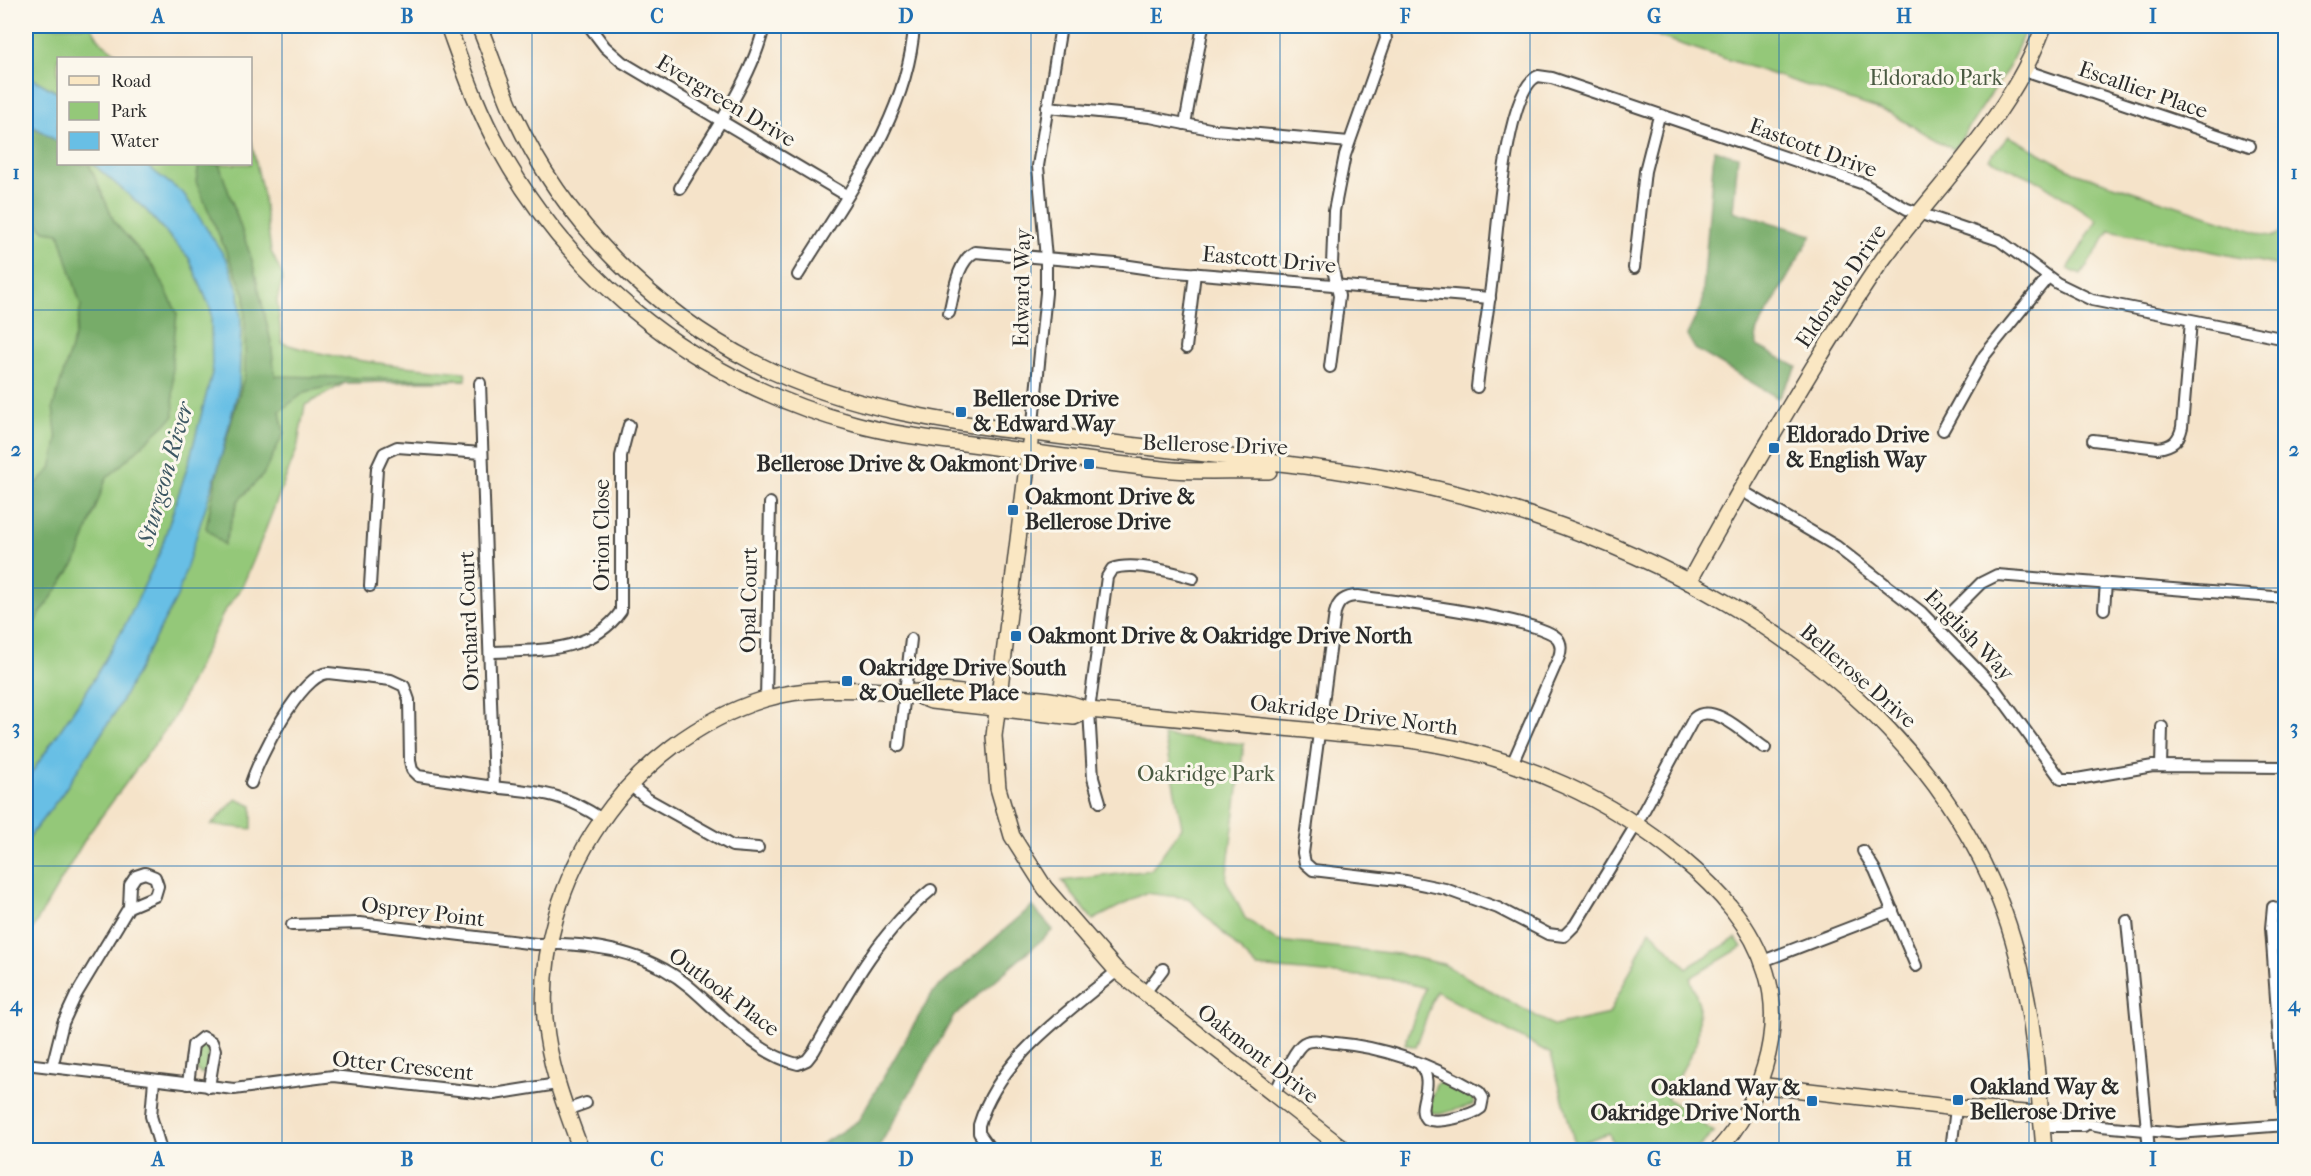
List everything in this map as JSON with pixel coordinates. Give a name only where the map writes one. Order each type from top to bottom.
[{"type":"street","name":"Bellerose Drive","points":[[448,26],[486,123],[526,193],[558,235],[593,274],[627,306],[670,339],[748,384],[828,416],[882,431],[1174,470],[1344,472]]},
{"type":"street","points":[[467,26],[514,113]]},
{"type":"street","name":"Bellerose Drive","points":[[479,26],[514,113],[557,188],[607,251],[679,316],[732,350],[779,374],[854,402],[911,415],[1032,433],[1344,472],[1478,499],[1592,537],[1689,582],[1785,640],[1828,674],[1896,737],[1946,800],[1974,846],[2008,922],[2024,983],[2035,1048],[2044,1150]]},
{"type":"street","points":[[680,188],[753,61],[764,26]]},
{"type":"street","points":[[798,275],[889,119],[904,78],[914,26]]},
{"type":"street","name":"Edward Way","points":[[1032,433],[1044,320],[1046,259],[1038,166],[1060,26]]},
{"type":"street","points":[[1185,124],[1203,26]]},
{"type":"street","name":"Eldorado Drive","points":[[1689,582],[1739,489],[1866,284],[1919,212],[1987,131],[2024,70],[2044,26]]},
{"type":"street","points":[[1330,367],[1339,296],[1332,265],[1332,225],[1349,142],[1389,27]]},
{"type":"street","name":"Evergreen Drive","points":[[595,28],[604,47],[622,62],[846,195]]},
{"type":"street","name":"Escallier Place","points":[[2024,70],[2250,146]]},
{"type":"street","name":"Eastcott Drive","points":[[1476,387],[1490,298],[1506,155],[1529,83],[1538,76],[1552,78],[1855,181],[1906,209],[1999,240],[2048,277],[2092,300],[2286,339]]},
{"type":"street","points":[[1047,107],[1150,117],[1215,130],[1349,142]]},
{"type":"street","points":[[1634,268],[1645,171],[1659,116]]},
{"type":"street","name":"Eastcott Drive","points":[[949,314],[960,272],[972,253],[1490,298]]},
{"type":"street","points":[[1186,348],[1195,273]]},
{"type":"street","points":[[1943,430],[1984,356],[2048,277]]},
{"type":"street","points":[[2094,440],[2158,448],[2168,446],[2177,440],[2182,427],[2191,321]]},
{"type":"street","name":"Orchard Court","points":[[480,383],[494,787]]},
{"type":"street","name":"Orion Close","points":[[490,652],[545,650],[572,646],[589,637],[621,611],[621,456],[629,425]]},
{"type":"street","name":"Oakmont Drive","points":[[1032,433],[999,702],[995,761],[1004,814],[1012,836],[1045,888],[1117,971],[1345,1150]]},
{"type":"street","points":[[370,586],[377,468],[384,453],[397,447],[482,453]]},
{"type":"street","name":"English Way","points":[[1739,489],[1836,546],[1896,591],[1937,627],[2003,698],[2058,777],[2065,780],[2077,779],[2161,766],[2286,767]]},
{"type":"street","name":"Opal Court","points":[[766,699],[770,502]]},
{"type":"street","points":[[1100,802],[1093,778],[1089,710],[1105,583],[1109,572],[1116,567],[1125,566],[1174,572],[1193,578]]},
{"type":"street","points":[[1937,627],[1981,583],[1992,576],[2286,598]]},
{"type":"street","points":[[2104,609],[2106,583]]},
{"type":"street","points":[[1512,764],[1559,657],[1561,644],[1557,638],[1546,632],[1461,610],[1358,596],[1342,600],[1335,613],[1303,853],[1305,863],[1313,870],[1397,880],[1445,889],[1498,908],[1543,932],[1558,937],[1568,933],[1575,925],[1636,825],[1690,723],[1698,715],[1715,714],[1765,748]]},
{"type":"street","points":[[899,746],[911,639]]},
{"type":"street","points":[[251,783],[262,755],[280,724],[311,681],[319,675],[328,673],[391,680],[404,686],[409,700],[410,761],[412,770],[418,776],[561,796],[602,819]]},
{"type":"street","name":"Oakridge Drive North","points":[[581,1150],[556,1084],[545,1019],[544,986],[550,944],[566,884],[602,819],[630,785],[662,755],[712,722],[766,699],[844,687],[906,692],[933,690],[999,702],[1075,704],[1089,710],[1434,744],[1512,764],[1574,790],[1636,825],[1682,859],[1718,892],[1745,925],[1763,961],[1771,994],[1768,1049],[1758,1085],[1741,1119],[1718,1150]]},
{"type":"street","points":[[2161,766],[2162,728]]},
{"type":"street","points":[[630,785],[646,798],[732,846],[758,848]]},
{"type":"street","points":[[1863,850],[1875,870],[1916,966]]},
{"type":"street","name":"Outlook Place","points":[[550,944],[612,950],[658,965],[690,987],[740,1032],[783,1059],[798,1064],[807,1060],[814,1051],[869,957],[909,909],[931,890]]},
{"type":"street","points":[[52,1067],[69,1009],[129,907]]},
{"type":"street","points":[[1758,1085],[2147,1131],[2196,1133],[2285,1125],[2271,928],[2273,907]]},
{"type":"street","points":[[1763,961],[1893,911]]},
{"type":"street","points":[[2127,921],[2149,1150]]},
{"type":"street","name":"Osprey Point","points":[[292,926],[360,922],[550,944]]},
{"type":"street","points":[[1144,994],[1163,969]]},
{"type":"street","points":[[991,1150],[979,1133],[979,1125],[1010,1068],[1024,1052],[1117,971]]},
{"type":"street","points":[[188,1084],[193,1045],[202,1037],[212,1042],[215,1050],[209,1087]]},
{"type":"street","points":[[1274,1095],[1299,1048],[1309,1041],[1369,1046],[1419,1063],[1479,1092],[1484,1098],[1481,1108],[1474,1113],[1433,1121],[1426,1119],[1422,1110],[1428,1078],[1419,1063]]},
{"type":"street","name":"Otter Crescent","points":[[26,1064],[234,1089],[333,1076],[494,1094],[556,1084]]},
{"type":"street","points":[[153,1080],[151,1116],[161,1150]]},
{"type":"street","points":[[566,1110],[586,1103]]},
{"type":"street","points":[[1951,1150],[1956,1108]]},
{"type":"green space","points":[[26,26],[91,26],[100,41],[122,57],[57,57],[57,92],[26,75]]},
{"type":"green space","name":"Eldorado Park","points":[[1626,26],[2027,26],[2009,67],[1954,150],[1890,113]]},
{"type":"green space","points":[[26,122],[57,141],[57,165],[94,165],[145,209],[189,258],[211,310],[212,373],[189,462],[160,552],[128,620],[88,689],[26,781]]},
{"type":"green space","points":[[26,122],[57,141],[57,165],[89,165],[115,223],[155,268],[177,313],[172,359],[174,416],[106,479],[76,562],[34,623],[26,641],[26,494],[51,469],[57,441],[53,407],[75,335],[81,306],[59,233],[44,231],[26,205]]},
{"type":"green space","points":[[2009,136],[2074,172],[2272,237],[2285,230],[2285,267],[2110,230],[2081,275],[2068,269],[2097,220],[2040,182],[1989,159]]},
{"type":"green space","points":[[252,144],[263,194],[271,251],[283,277],[277,300],[282,343],[350,359],[465,372],[466,380],[345,383],[305,405],[297,449],[242,587],[224,612],[173,719],[87,836],[26,940],[26,841],[62,794],[116,711],[177,597],[239,386],[241,324],[239,292],[184,194],[145,165],[252,165]]},
{"type":"green space","points":[[1714,150],[1738,156],[1733,211],[1812,235],[1756,332],[1757,346],[1797,367],[1778,398],[1695,349],[1687,335],[1702,304]]},
{"type":"green space","points":[[199,165],[219,165],[252,260],[271,342],[275,376],[466,380],[345,383],[305,392],[280,411],[284,433],[263,475],[238,501],[224,545],[206,528],[219,465],[245,374],[245,295],[196,182]]},
{"type":"green space","name":"Oakridge Park","points":[[1164,736],[1244,744],[1226,880],[1245,918],[1278,941],[1398,954],[1443,964],[1554,1026],[1609,1014],[1650,930],[1687,968],[1736,938],[1742,947],[1690,978],[1699,1004],[1697,1043],[1667,1098],[1714,1132],[1696,1150],[1615,1150],[1609,1133],[1575,1145],[1551,1054],[1436,991],[1416,1047],[1405,1044],[1425,988],[1393,979],[1257,967],[1188,898],[1145,893],[1093,920],[1062,881],[1151,870],[1182,827]]},
{"type":"green space","points":[[236,799],[252,806],[252,829],[211,825]]},
{"type":"green space","points":[[1032,906],[1053,930],[954,1016],[877,1150],[812,1150],[858,1121],[933,992]]},
{"type":"green space","points":[[203,1044],[209,1049],[207,1069],[201,1074],[196,1069],[198,1048]]},
{"type":"green space","points":[[1444,1080],[1475,1095],[1473,1105],[1440,1114],[1432,1113],[1429,1106],[1436,1084]]},
{"type":"water","points":[[26,75],[57,92],[57,141],[26,122]]},
{"type":"water","points":[[94,165],[145,165],[184,194],[227,260],[239,292],[241,324],[239,386],[219,465],[177,597],[116,711],[62,794],[26,841],[26,781],[88,689],[128,620],[160,552],[189,462],[212,373],[211,310],[189,258],[145,209]]},
{"type":"place","name":"Bellerose Drive & Edward Way","points":[[961,412]]},
{"type":"place","name":"Eldorado Drive & English Way","points":[[1774,448]]},
{"type":"place","name":"Bellerose Drive & Oakmont Drive","points":[[1089,464]]},
{"type":"place","name":"Oakmont Drive & Bellerose Drive","points":[[1013,510]]},
{"type":"place","name":"Oakmont Drive & Oakridge Drive North","points":[[1016,636]]},
{"type":"place","name":"Oakridge Drive South & Ouellete Place","points":[[847,681]]},
{"type":"place","name":"Oakland Way & Bellerose Drive","points":[[1958,1100]]},
{"type":"place","name":"Oakland Way & Oakridge Drive North","points":[[1812,1101]]},
{"type":"water label","name":"Sturgeon River","points":[[165,474]]}]
